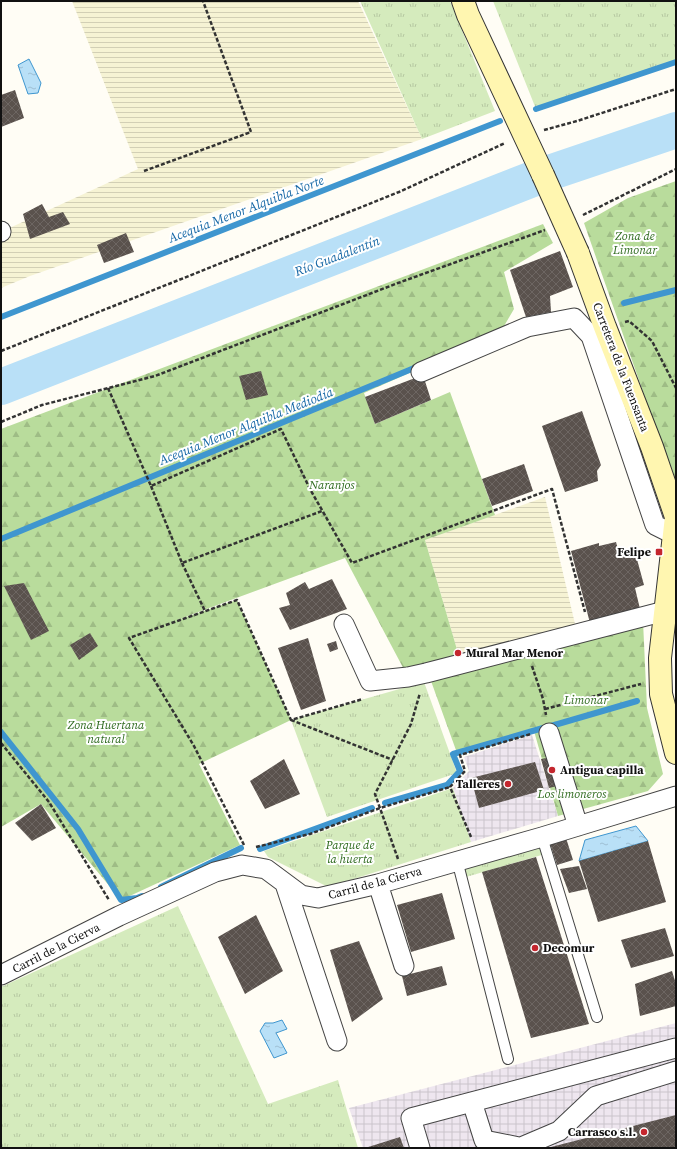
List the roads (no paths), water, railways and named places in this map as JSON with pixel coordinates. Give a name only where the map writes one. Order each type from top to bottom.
[{"type":"main road","name":"Carretera de la Fuensanta","points":[[463,1],[468,15],[528,141],[578,253],[652,447],[676,517],[672,582],[665,611],[660,658],[661,694],[676,753]]},
{"type":"street","points":[[421,372],[527,327],[574,318],[591,336],[655,525],[675,535]]},
{"type":"street","points":[[344,624],[370,681],[408,678],[665,611]]},
{"type":"street","points":[[549,730],[578,826]]},
{"type":"street","name":"Carril de la Cierva","points":[[1,975],[119,916],[215,872],[242,865],[266,869],[301,895],[318,898],[378,884],[457,860],[542,837],[676,796]]},
{"type":"street","points":[[285,884],[337,1041]]},
{"type":"street","points":[[378,884],[404,966]]},
{"type":"street","points":[[420,1148],[411,1118],[676,1048]]},
{"type":"street","points":[[472,1102],[484,1140],[519,1148],[559,1131],[596,1096],[676,1071]]},
{"type":"lane","points":[[542,837],[597,1017]]},
{"type":"lane","points":[[457,860],[508,1059]]},
{"type":"water","points":[[29,59],[41,83],[38,93],[28,94],[18,65]]},
{"type":"water","points":[[636,826],[648,841],[579,861],[585,840]]},
{"type":"water","points":[[282,1020],[287,1029],[276,1033],[287,1053],[274,1058],[260,1031],[265,1023],[273,1023]]},
{"type":"waterway","name":"Acequia Menor Alquibla Norte","points":[[536,109],[676,62]]},
{"type":"waterway","name":"Acequia Menor Alquibla Norte","points":[[1,317],[500,121]]},
{"type":"waterway","name":"Río Guadalentín","points":[[1,387],[543,175],[676,130]]},
{"type":"waterway","name":"Acequia Menor Alquibla Mediodía","points":[[624,303],[676,290]]},
{"type":"waterway","name":"Acequia Menor Alquibla Mediodía","points":[[1,539],[419,366]]},
{"type":"waterway","points":[[551,726],[637,701]]},
{"type":"waterway","points":[[385,803],[447,785],[460,771],[453,754],[543,728]]},
{"type":"waterway","points":[[1,732],[78,829],[121,900],[142,896]]},
{"type":"waterway","points":[[260,849],[372,808]]},
{"type":"waterway","points":[[161,887],[241,848]]},
{"type":"place","name":"Felipe","points":[[659,552]]},
{"type":"place","name":"Mural Mar Menor","points":[[458,653]]},
{"type":"place","name":"Antigua capilla","points":[[552,770]]},
{"type":"place","name":"Talleres","points":[[508,784]]},
{"type":"place","name":"Decomur","points":[[535,948]]},
{"type":"place","name":"Carrasco s.l.","points":[[644,1132]]},
{"type":"park label","name":"Zona de Limonar","points":[[635,243]]},
{"type":"park label","name":"Naranjos","points":[[332,485]]},
{"type":"park label","name":"Limonar","points":[[586,700]]},
{"type":"park label","name":"Zona Huertana natural","points":[[106,732]]},
{"type":"park label","name":"Los limoneros","points":[[572,794]]},
{"type":"park label","name":"Parque de la huerta","points":[[350,852]]}]
